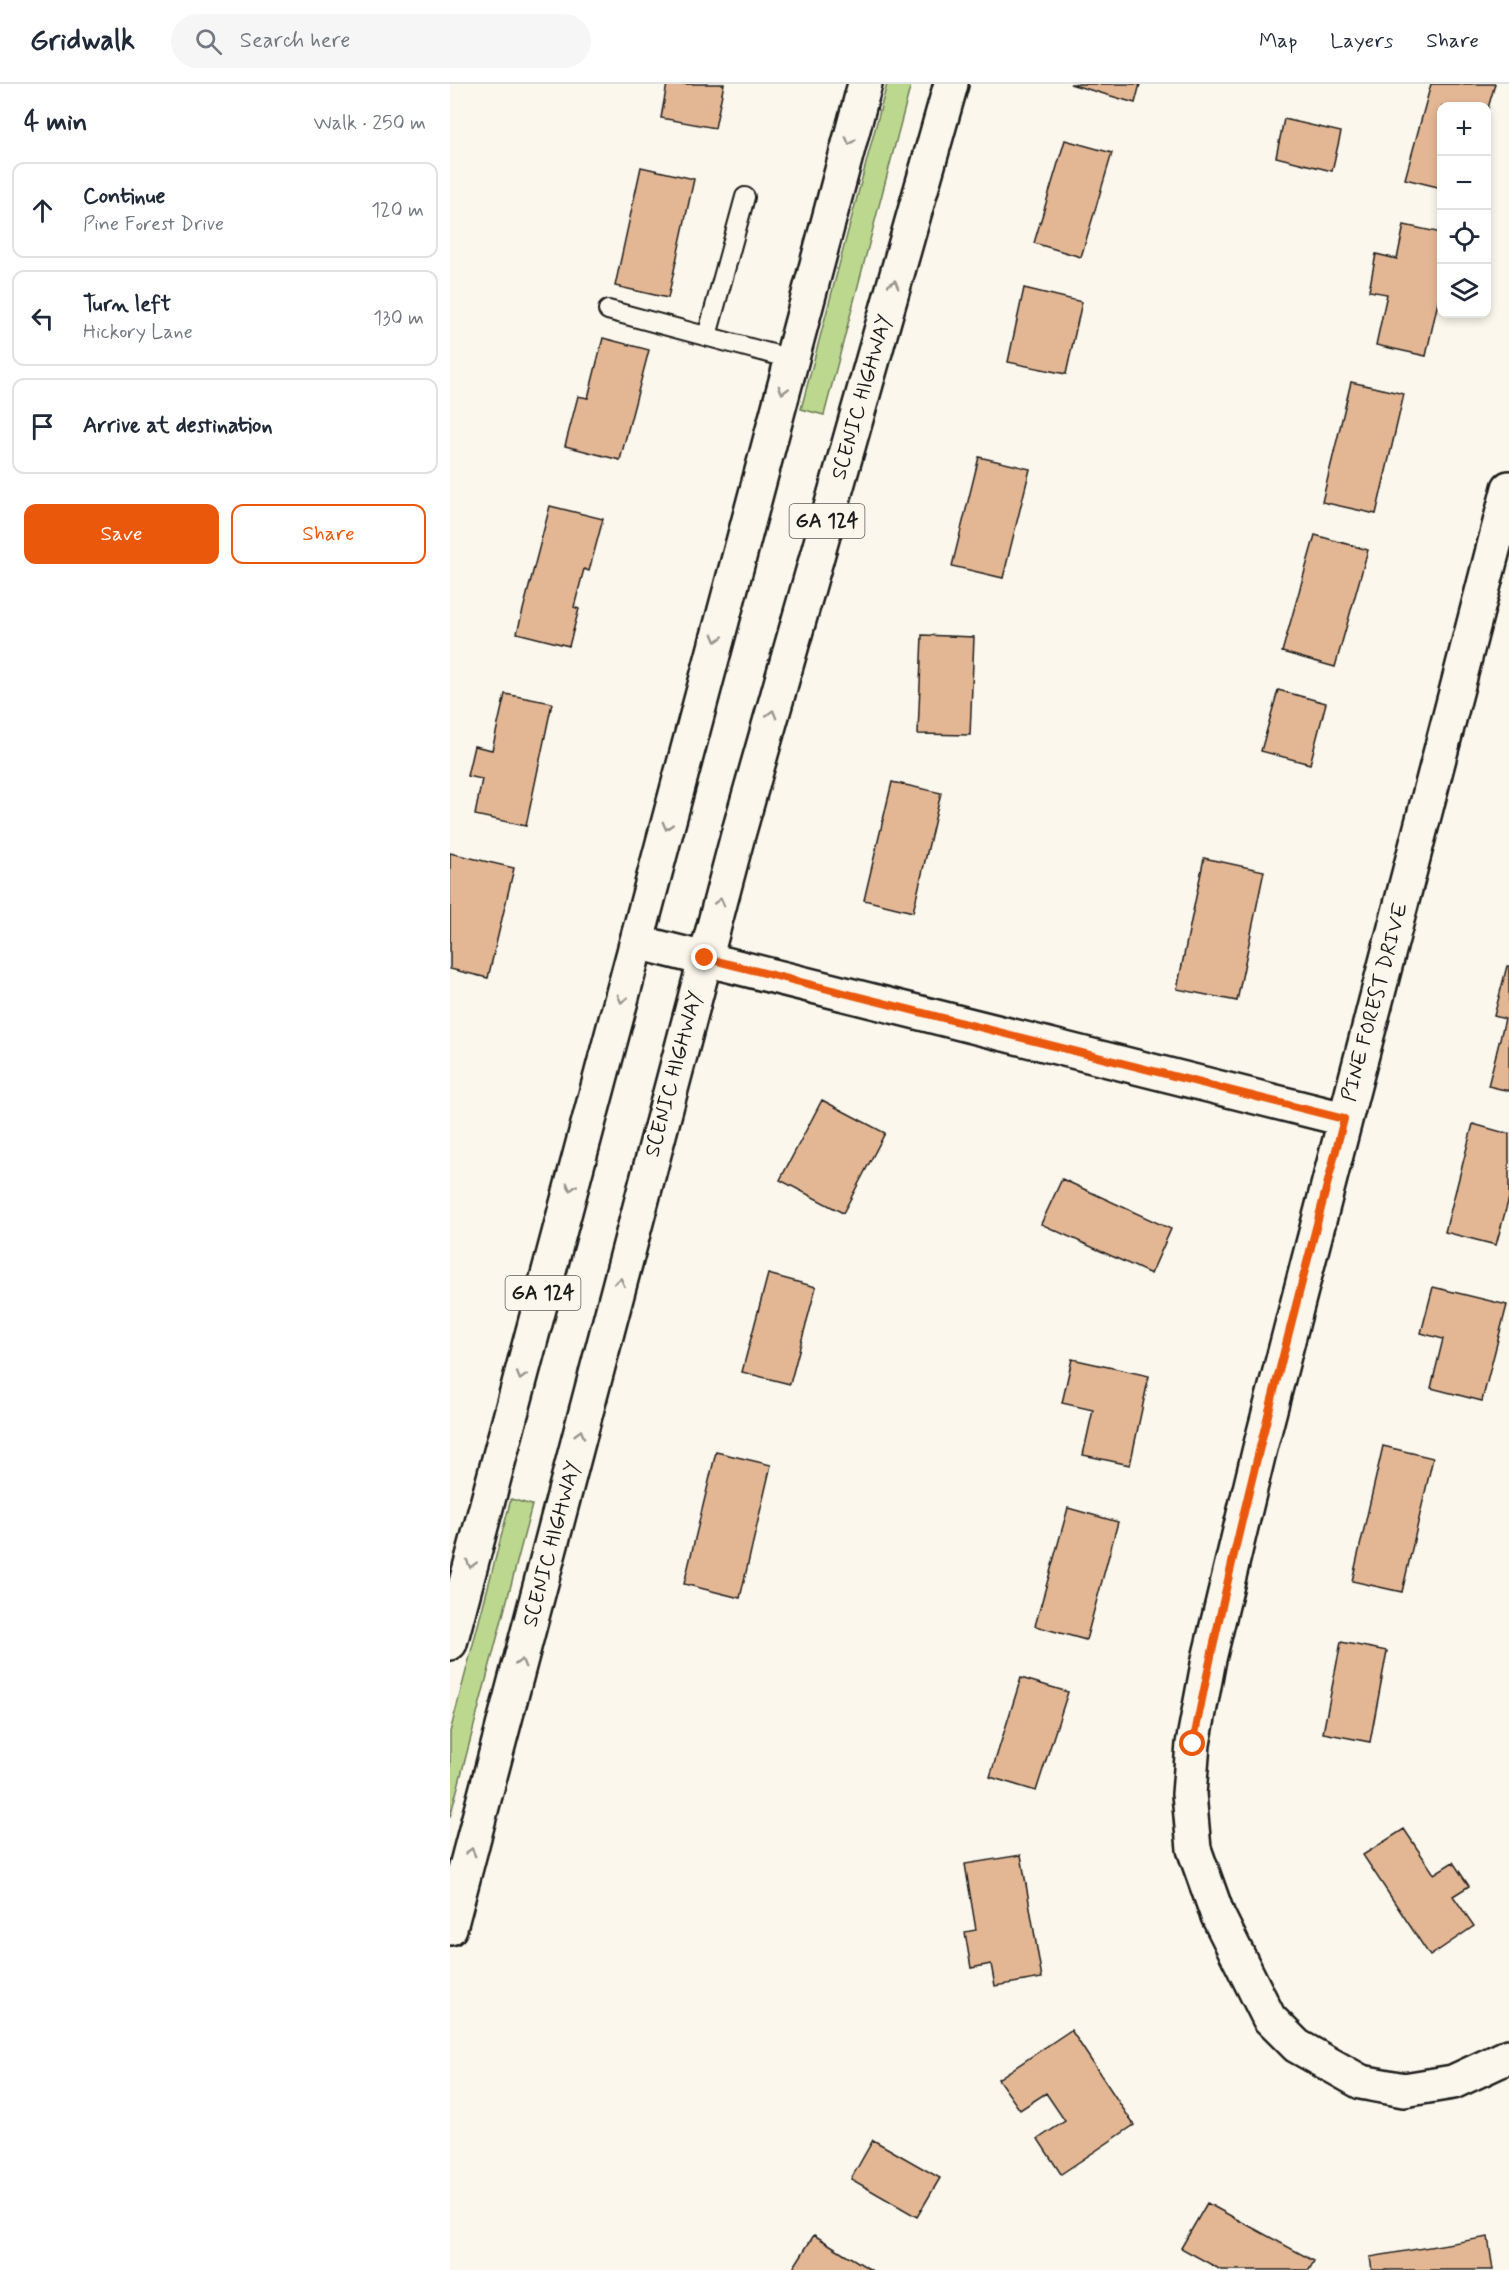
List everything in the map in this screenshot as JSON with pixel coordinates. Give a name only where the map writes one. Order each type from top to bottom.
[{"type":"main road","name":"GA 124","points":[[450,1643],[865,84]]},
{"type":"main road","name":"SCENIC HIGHWAY","points":[[450,1928],[705,958],[951,84]]},
{"type":"main road","name":"PINE FOREST DRIVE","points":[[1509,488],[1344,1119],[1209,1659],[1193,1744],[1190,1794],[1194,1849],[1218,1916],[1269,2018],[1297,2046],[1361,2082],[1404,2090],[1453,2082],[1509,2056]]},
{"type":"main road","points":[[637,942],[1344,1119]]},
{"type":"lane","points":[[707,336],[745,197]]},
{"type":"lane","points":[[609,310],[792,359]]},
{"type":"green space","points":[[887,84],[911,84],[824,415],[801,409]]},
{"type":"green space","points":[[511,1499],[532,1505],[450,1817],[450,1732]]},
{"type":"building","points":[[667,84],[724,84],[715,128],[661,118]]},
{"type":"building","points":[[1070,84],[1140,84],[1135,103]]},
{"type":"building","points":[[1431,84],[1495,84],[1490,102],[1437,102],[1437,187],[1405,179]]},
{"type":"building","points":[[1284,119],[1341,132],[1332,171],[1276,157]]},
{"type":"building","points":[[1065,140],[1112,153],[1081,257],[1034,243]]},
{"type":"building","points":[[641,167],[694,179],[668,298],[615,286]]},
{"type":"building","points":[[1404,225],[1437,232],[1437,306],[1426,356],[1376,345],[1387,294],[1369,291],[1376,254],[1397,259]]},
{"type":"building","points":[[1024,288],[1082,302],[1066,374],[1008,362]]},
{"type":"building","points":[[603,338],[649,350],[620,460],[565,446],[578,396],[588,398]]},
{"type":"building","points":[[1351,382],[1404,394],[1376,514],[1322,502]]},
{"type":"building","points":[[979,457],[1030,469],[1003,578],[952,566]]},
{"type":"building","points":[[550,506],[603,519],[589,571],[584,569],[574,607],[579,609],[569,646],[517,633]]},
{"type":"building","points":[[1315,535],[1368,550],[1335,667],[1282,652]]},
{"type":"building","points":[[922,635],[974,637],[970,735],[918,734]]},
{"type":"building","points":[[1278,690],[1326,703],[1310,764],[1261,751]]},
{"type":"building","points":[[505,694],[552,703],[526,826],[475,815],[482,779],[467,776],[474,746],[492,750]]},
{"type":"building","points":[[892,782],[941,793],[913,912],[864,900]]},
{"type":"building","points":[[450,853],[514,868],[488,978],[450,969]]},
{"type":"building","points":[[1204,858],[1264,871],[1237,1001],[1177,989]]},
{"type":"building","points":[[1507,966],[1509,966],[1509,1091],[1488,1086],[1505,1019],[1494,1016]]},
{"type":"building","points":[[822,1100],[885,1133],[843,1213],[780,1180]]},
{"type":"building","points":[[1473,1124],[1509,1134],[1509,1198],[1496,1245],[1445,1232]]},
{"type":"building","points":[[1062,1179],[1171,1229],[1151,1274],[1041,1224]]},
{"type":"building","points":[[768,1274],[816,1287],[790,1384],[742,1372]]},
{"type":"building","points":[[1433,1287],[1507,1305],[1482,1401],[1431,1388],[1443,1339],[1421,1333]]},
{"type":"building","points":[[1072,1359],[1149,1376],[1130,1465],[1083,1455],[1093,1410],[1062,1403]]},
{"type":"building","points":[[1383,1446],[1433,1458],[1402,1592],[1352,1581]]},
{"type":"building","points":[[716,1452],[771,1465],[740,1598],[684,1584]]},
{"type":"building","points":[[1068,1508],[1118,1522],[1086,1640],[1035,1626]]},
{"type":"building","points":[[1341,1642],[1387,1651],[1370,1742],[1323,1733]]},
{"type":"building","points":[[1021,1678],[1068,1692],[1036,1791],[990,1777]]},
{"type":"building","points":[[1404,1829],[1434,1874],[1453,1862],[1469,1886],[1453,1896],[1474,1926],[1430,1956],[1363,1855]]},
{"type":"building","points":[[1021,1855],[1042,1978],[995,1986],[991,1964],[971,1968],[965,1932],[976,1930],[965,1864]]},
{"type":"building","points":[[1071,2030],[1134,2125],[1061,2174],[1038,2139],[1065,2121],[1046,2093],[1020,2110],[998,2079]]},
{"type":"building","points":[[873,2140],[940,2178],[917,2217],[851,2179]]},
{"type":"building","points":[[1207,2203],[1314,2261],[1309,2270],[1221,2270],[1181,2248]]},
{"type":"building","points":[[814,2235],[871,2270],[792,2270]]},
{"type":"building","points":[[1488,2237],[1493,2270],[1372,2270],[1370,2257]]},
{"type":"route","points":[[705,958],[1344,1119],[1209,1659],[1193,1744]]}]
